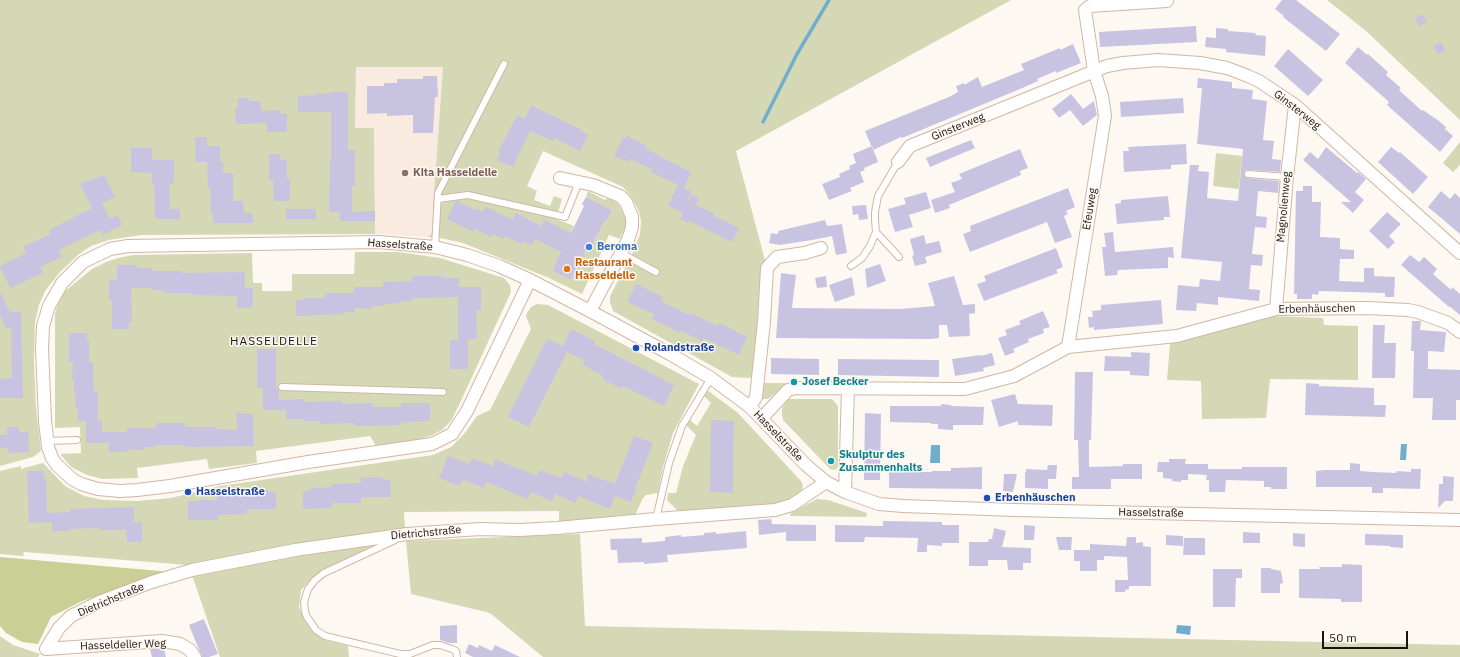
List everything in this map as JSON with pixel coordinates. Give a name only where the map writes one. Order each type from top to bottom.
[{"type":"street","points":[[1094,71],[1085,10],[1090,6],[1167,1]]},
{"type":"street","name":"Ginsterweg","points":[[898,162],[910,146],[1107,66],[1140,61],[1172,60],[1200,63],[1227,68],[1248,76],[1259,81],[1295,105],[1460,253]]},
{"type":"street","name":"Efeuweg","points":[[1068,347],[1105,116],[1102,96],[1094,71]]},
{"type":"street","name":"Magnolienweg","points":[[1276,309],[1295,105]]},
{"type":"street","points":[[560,178],[593,185],[620,196],[626,202],[632,217],[632,227],[630,233],[590,311]]},
{"type":"street","name":"Hasselstraße","points":[[530,280],[467,411],[452,434],[443,440],[432,444],[300,463],[137,490],[108,490],[90,487],[72,479],[57,465],[52,458],[45,421],[42,334],[45,317],[49,306],[69,275],[83,262],[110,249],[128,246],[379,242],[435,247],[500,266],[530,280],[590,311],[711,378],[750,407],[806,465],[826,482],[844,492],[878,504],[1015,510],[1460,520]]},
{"type":"street","points":[[750,407],[756,397],[767,268],[777,257],[805,253],[821,248]]},
{"type":"street","name":"Erbenhäuschen","points":[[762,418],[788,390],[796,388],[965,389],[1014,376],[1068,347],[1177,336],[1276,309],[1367,308],[1408,310],[1448,323],[1460,332]]},
{"type":"street","points":[[844,492],[848,388]]},
{"type":"street","name":"Dietrichstraße","points":[[46,649],[59,628],[71,616],[99,602],[159,580],[192,570],[295,550],[407,534],[480,529],[519,530],[557,528],[775,510],[792,505],[826,482]]},
{"type":"street","name":"Hasseldeller Weg","points":[[46,649],[162,642],[180,644],[190,650],[195,657]]},
{"type":"lane","points":[[435,247],[438,193],[504,64]]},
{"type":"lane","name":"Ginsterweg","points":[[876,232],[874,212],[878,196],[898,162]]},
{"type":"lane","points":[[1248,174],[1287,178]]},
{"type":"lane","points":[[438,199],[468,195],[565,217],[579,182]]},
{"type":"lane","points":[[851,266],[862,258],[870,246],[876,232],[899,257]]},
{"type":"lane","points":[[620,253],[656,272]]},
{"type":"lane","points":[[656,519],[669,463],[682,426],[711,378]]},
{"type":"lane","points":[[282,386],[443,392]]},
{"type":"lane","points":[[48,442],[77,440]]},
{"type":"lane","points":[[407,534],[318,577],[308,589],[305,597],[305,612],[316,630],[325,636],[400,654],[410,654],[433,645],[440,645],[452,649],[456,652],[457,657]]},
{"type":"shaded area","name":"Kita Hasseldelle","points":[[356,67],[443,67],[433,207],[433,233],[427,237],[375,234],[374,128],[355,128]]},
{"type":"green space","points":[[0,0],[1011,0],[736,151],[767,268],[757,375],[749,378],[732,377],[613,311],[610,296],[633,252],[640,234],[641,221],[639,212],[632,198],[623,187],[543,151],[527,186],[537,191],[534,200],[550,206],[554,196],[562,199],[556,219],[574,226],[552,271],[571,280],[586,250],[589,252],[598,234],[599,219],[606,222],[612,210],[586,197],[588,191],[605,200],[609,197],[619,205],[626,219],[626,225],[620,239],[609,235],[582,294],[549,278],[463,243],[427,237],[433,233],[433,207],[443,67],[356,67],[355,128],[374,128],[375,234],[141,235],[109,240],[91,246],[78,255],[60,272],[45,291],[39,305],[35,322],[34,361],[36,408],[41,451],[33,457],[0,466]]},
{"type":"green space","points":[[1327,0],[1460,0],[1460,120],[1366,31]]},
{"type":"green space","points":[[1460,142],[1460,165],[1453,172],[1443,163]]},
{"type":"green space","points":[[1216,153],[1242,156],[1239,189],[1213,186]]},
{"type":"green space","points":[[355,252],[399,252],[440,258],[504,278],[510,285],[511,292],[459,405],[451,421],[442,430],[415,441],[376,446],[370,436],[256,451],[257,463],[209,469],[207,459],[137,468],[138,478],[102,479],[87,475],[71,467],[60,454],[81,453],[80,427],[55,428],[55,314],[60,297],[64,292],[92,269],[106,262],[133,255],[252,253],[253,283],[262,283],[262,291],[292,291],[292,274],[354,274]]},
{"type":"green space","points":[[537,304],[548,305],[699,384],[673,433],[663,467],[658,493],[646,495],[635,515],[620,515],[620,519],[559,521],[559,511],[404,512],[405,529],[188,565],[24,552],[23,556],[0,554],[0,471],[21,466],[21,469],[43,463],[65,486],[84,496],[103,500],[137,501],[171,498],[220,486],[433,455],[451,447],[464,434],[477,416],[490,410],[531,329],[526,316],[527,313],[531,307]]},
{"type":"green space","points":[[1270,316],[1323,318],[1324,325],[1358,326],[1358,380],[1270,379],[1266,418],[1202,419],[1201,381],[1167,380],[1170,344]]},
{"type":"green space","points":[[760,383],[786,383],[768,399],[759,399]]},
{"type":"green space","points":[[707,390],[738,413],[801,481],[803,485],[802,490],[797,495],[787,501],[779,503],[683,512],[678,511],[667,500],[668,493],[676,493],[683,466],[696,435],[686,425],[689,419],[697,426],[711,403],[704,396]]},
{"type":"green space","points":[[788,399],[832,399],[838,406],[837,469],[830,469],[783,420],[782,408]]},
{"type":"green space","points":[[817,499],[828,500],[867,513],[866,517],[790,516],[791,513]]},
{"type":"green space","points":[[580,534],[585,626],[1460,645],[1460,657],[543,657],[490,613],[411,594],[406,541]]},
{"type":"green space","points":[[384,541],[371,549],[314,576],[301,590],[299,607],[311,630],[325,640],[348,646],[349,657],[220,657],[192,575]]},
{"type":"green space","points":[[0,557],[171,572],[82,601],[51,617],[38,644],[22,642],[6,633],[0,626]]},
{"type":"green space","points":[[0,636],[13,645],[40,654],[38,657],[0,657]]},
{"type":"water","points":[[1401,444],[1407,444],[1406,460],[1400,460]]},
{"type":"water","points":[[931,445],[940,445],[940,463],[930,463]]},
{"type":"water","points":[[1177,625],[1191,626],[1190,635],[1176,633]]},
{"type":"building","points":[[1282,0],[1296,0],[1340,34],[1326,51],[1275,9]]},
{"type":"building","points":[[1422,14],[1427,22],[1419,26],[1415,18]]},
{"type":"building","points":[[1196,26],[1197,42],[1100,47],[1099,32]]},
{"type":"building","points":[[1216,28],[1228,29],[1228,31],[1256,33],[1255,35],[1266,36],[1265,56],[1226,52],[1226,49],[1205,47],[1206,37],[1216,38]]},
{"type":"building","points":[[1441,42],[1446,50],[1438,54],[1433,46]]},
{"type":"building","points":[[1073,44],[1081,63],[1056,73],[1056,71],[1037,79],[1038,81],[1020,89],[902,138],[901,137],[873,150],[865,131],[949,97],[958,92],[956,86],[964,83],[964,85],[978,77],[982,87],[1024,70],[1021,64]]},
{"type":"building","points":[[1358,47],[1388,72],[1386,75],[1401,88],[1399,90],[1422,111],[1423,110],[1446,127],[1445,129],[1453,136],[1440,152],[1387,105],[1389,102],[1345,63]]},
{"type":"building","points":[[1288,49],[1323,80],[1308,96],[1274,66]]},
{"type":"building","points":[[423,76],[437,76],[438,97],[435,97],[433,133],[413,133],[413,115],[387,116],[387,113],[367,114],[367,86],[384,86],[384,83],[397,83],[397,79],[423,79]]},
{"type":"building","points":[[1198,78],[1232,82],[1232,88],[1253,90],[1252,99],[1267,101],[1263,140],[1274,141],[1272,159],[1281,160],[1280,172],[1246,170],[1244,173],[1244,176],[1247,178],[1279,181],[1278,193],[1258,191],[1256,216],[1267,217],[1266,228],[1255,227],[1252,254],[1263,255],[1262,266],[1251,265],[1249,289],[1260,290],[1259,301],[1218,297],[1218,305],[1197,303],[1196,311],[1176,310],[1178,285],[1199,287],[1200,279],[1220,281],[1222,262],[1181,258],[1190,165],[1199,165],[1198,171],[1209,172],[1207,198],[1238,201],[1243,149],[1197,144],[1202,88],[1197,88]]},
{"type":"building","points":[[330,92],[348,92],[348,150],[355,150],[355,186],[352,186],[352,212],[375,211],[375,221],[340,221],[339,212],[329,212],[331,112],[298,112],[298,96],[317,95],[317,93],[330,94]]},
{"type":"building","points":[[1071,94],[1083,109],[1094,101],[1097,115],[1083,126],[1070,110],[1059,118],[1052,109]]},
{"type":"building","points":[[238,98],[249,98],[249,101],[261,101],[261,111],[280,110],[280,114],[287,114],[287,132],[267,132],[267,123],[236,124],[235,108],[238,108]]},
{"type":"building","points":[[1183,98],[1184,113],[1121,117],[1120,102]]},
{"type":"building","points":[[531,105],[582,130],[581,131],[588,135],[580,151],[554,138],[553,141],[530,131],[513,167],[497,160],[500,153],[498,152],[517,115],[525,119]]},
{"type":"building","points":[[627,136],[647,146],[646,149],[691,172],[684,188],[692,192],[688,200],[689,201],[692,195],[699,198],[696,205],[715,214],[714,216],[739,228],[732,242],[689,221],[688,223],[680,219],[683,213],[668,205],[678,185],[651,172],[652,169],[630,159],[628,162],[614,156],[623,137],[626,139]]},
{"type":"building","points":[[195,137],[207,137],[207,146],[220,146],[220,162],[223,162],[223,173],[233,173],[233,201],[243,201],[244,213],[252,213],[253,223],[213,223],[213,213],[211,214],[210,188],[208,188],[207,162],[196,162]]},
{"type":"building","points":[[971,140],[975,148],[930,167],[926,158]]},
{"type":"building","points":[[1186,144],[1187,164],[1171,165],[1171,169],[1124,172],[1123,151],[1129,151],[1128,147]]},
{"type":"building","points":[[872,146],[878,162],[864,168],[865,170],[860,172],[864,182],[850,188],[852,191],[829,200],[822,184],[840,177],[839,174],[850,169],[849,166],[856,163],[853,154]]},
{"type":"building","points":[[1326,147],[1366,179],[1355,192],[1364,200],[1353,213],[1341,202],[1351,202],[1303,160],[1310,152],[1318,159]]},
{"type":"building","points":[[1391,147],[1399,153],[1400,152],[1428,177],[1413,194],[1378,162]]},
{"type":"building","points":[[131,148],[152,148],[152,160],[174,160],[174,183],[169,184],[170,209],[180,209],[180,219],[155,219],[154,184],[152,184],[152,173],[131,172]]},
{"type":"building","points":[[1020,149],[1028,168],[1020,171],[1021,175],[949,205],[950,208],[935,213],[931,200],[955,192],[951,183],[962,179],[959,174]]},
{"type":"building","points":[[269,154],[280,154],[280,160],[287,160],[287,179],[290,179],[290,201],[274,201],[273,180],[269,180]]},
{"type":"building","points":[[104,175],[115,197],[102,203],[110,219],[118,215],[122,225],[103,235],[100,230],[59,250],[62,257],[40,267],[43,273],[10,288],[0,266],[26,253],[23,247],[51,234],[49,230],[92,208],[80,184]]},
{"type":"building","points":[[1303,186],[1312,186],[1312,202],[1321,202],[1320,237],[1340,238],[1340,249],[1354,250],[1354,259],[1340,259],[1339,281],[1364,282],[1364,268],[1374,268],[1374,276],[1395,277],[1394,297],[1385,297],[1385,293],[1319,291],[1318,295],[1312,294],[1312,299],[1297,299],[1297,294],[1294,294],[1296,191],[1303,191]]},
{"type":"building","points":[[1068,188],[1075,207],[1066,211],[1068,214],[1064,216],[1072,237],[1055,243],[1047,222],[970,252],[963,234],[971,231],[970,226]]},
{"type":"building","points":[[1441,191],[1450,199],[1455,193],[1460,198],[1460,234],[1428,207]]},
{"type":"building","points":[[926,192],[931,208],[909,215],[913,227],[895,232],[888,209],[906,204],[904,198]]},
{"type":"building","points":[[1168,196],[1170,217],[1164,217],[1164,220],[1117,224],[1115,204],[1121,203],[1121,200]]},
{"type":"building","points":[[586,197],[612,210],[606,222],[604,221],[589,252],[586,250],[571,280],[552,271],[561,252],[535,239],[532,245],[522,241],[521,244],[505,236],[503,239],[493,234],[491,237],[475,229],[474,232],[447,219],[457,201],[483,212],[486,207],[513,220],[516,213],[541,226],[544,220],[571,233],[584,206],[582,204]]},
{"type":"building","points":[[866,205],[868,219],[859,220],[858,214],[853,215],[852,206]]},
{"type":"building","points":[[286,209],[316,209],[316,219],[286,219]]},
{"type":"building","points":[[1387,212],[1401,224],[1389,236],[1395,242],[1388,249],[1369,231]]},
{"type":"building","points":[[825,220],[827,226],[842,224],[847,253],[836,255],[832,236],[779,245],[769,243],[771,233],[778,234],[778,231]]},
{"type":"building","points":[[1113,232],[1115,252],[1173,247],[1174,258],[1168,257],[1168,268],[1118,270],[1117,275],[1105,276],[1102,247],[1106,247],[1104,233]]},
{"type":"building","points":[[924,235],[926,244],[939,241],[942,252],[925,257],[927,263],[915,266],[910,239]]},
{"type":"building","points":[[1056,248],[1063,267],[1056,270],[1058,273],[984,301],[977,284],[986,281],[984,276]]},
{"type":"building","points":[[1410,255],[1419,262],[1424,257],[1437,269],[1433,274],[1451,290],[1452,287],[1460,294],[1460,315],[1401,265]]},
{"type":"building","points":[[880,264],[886,281],[867,288],[865,269]]},
{"type":"building","points":[[117,265],[137,265],[137,268],[152,268],[152,271],[181,271],[181,273],[245,272],[245,288],[253,288],[253,307],[237,308],[237,296],[193,295],[193,293],[163,293],[163,290],[152,290],[152,288],[131,288],[132,322],[129,322],[129,329],[112,329],[112,300],[109,300],[109,280],[117,280]]},
{"type":"building","points":[[781,273],[796,275],[792,308],[900,309],[935,306],[928,283],[954,276],[963,305],[975,304],[975,313],[969,314],[970,336],[949,337],[947,325],[939,325],[939,338],[931,339],[776,338]]},
{"type":"building","points":[[412,276],[442,276],[442,278],[459,278],[459,287],[481,287],[481,310],[476,310],[477,339],[468,339],[468,369],[450,369],[450,340],[458,340],[458,297],[413,298],[413,301],[401,301],[401,303],[384,304],[384,306],[372,306],[372,309],[354,308],[355,312],[343,312],[343,314],[296,316],[296,300],[303,300],[303,298],[325,298],[325,293],[354,293],[354,287],[383,287],[383,282],[412,281]]},
{"type":"building","points":[[826,276],[827,287],[817,288],[815,278]]},
{"type":"building","points":[[852,277],[855,295],[835,302],[829,285]]},
{"type":"building","points":[[636,284],[663,297],[661,301],[689,315],[690,313],[718,326],[720,323],[747,337],[739,355],[703,338],[702,341],[681,331],[680,333],[652,319],[655,315],[627,302]]},
{"type":"building","points":[[0,292],[10,312],[21,312],[23,398],[0,398],[0,379],[12,378],[11,328],[6,328],[0,316]]},
{"type":"building","points":[[1161,300],[1163,324],[1094,330],[1094,327],[1089,328],[1088,317],[1093,317],[1092,311],[1101,310],[1101,305]]},
{"type":"building","points":[[1043,311],[1050,327],[1043,329],[1044,333],[1028,339],[1029,342],[1013,349],[1015,352],[1005,356],[998,338],[1007,335],[1005,330],[1021,324],[1019,321]]},
{"type":"building","points":[[1412,321],[1421,321],[1420,330],[1446,332],[1444,352],[1428,351],[1428,369],[1460,370],[1460,400],[1456,400],[1456,420],[1432,420],[1433,398],[1413,398],[1414,351],[1411,351]]},
{"type":"building","points":[[1373,325],[1385,325],[1384,343],[1396,343],[1395,378],[1372,378]]},
{"type":"building","points":[[571,329],[595,341],[594,344],[674,385],[664,406],[623,386],[622,389],[602,379],[603,376],[583,365],[585,361],[567,352],[529,427],[508,417],[547,339],[563,346]]},
{"type":"building","points":[[69,333],[87,333],[87,340],[89,340],[89,362],[93,362],[94,392],[98,391],[98,421],[102,421],[102,432],[127,432],[127,428],[156,428],[156,423],[185,423],[185,427],[216,427],[216,429],[237,430],[236,413],[253,414],[254,446],[185,447],[185,445],[156,445],[156,447],[144,447],[145,450],[127,449],[127,452],[109,452],[109,443],[86,443],[86,421],[78,421],[78,409],[76,409],[74,379],[72,379],[73,362],[69,362]]},
{"type":"building","points":[[257,349],[276,349],[276,388],[279,390],[279,400],[304,399],[304,402],[342,401],[342,404],[372,403],[372,407],[401,407],[401,403],[430,403],[430,421],[401,422],[401,425],[354,426],[354,423],[320,424],[320,421],[286,419],[286,410],[263,410],[263,388],[257,388]]},
{"type":"building","points":[[1131,352],[1150,353],[1149,376],[1130,375],[1130,371],[1104,371],[1105,356],[1131,357]]},
{"type":"building","points":[[992,353],[995,365],[983,368],[984,371],[955,376],[952,359],[981,356]]},
{"type":"building","points":[[771,358],[819,359],[819,375],[771,374]]},
{"type":"building","points":[[838,359],[939,360],[939,377],[838,375]]},
{"type":"building","points":[[1075,372],[1093,372],[1089,467],[1142,464],[1142,479],[1111,479],[1111,489],[1072,489],[1072,477],[1079,477],[1078,440],[1074,440]]},
{"type":"building","points":[[1306,383],[1319,384],[1319,386],[1374,388],[1374,405],[1386,405],[1385,417],[1305,415]]},
{"type":"building","points":[[1015,394],[1018,404],[1053,405],[1052,426],[1018,425],[1018,421],[999,427],[991,400]]},
{"type":"building","points":[[941,404],[951,406],[984,407],[983,425],[953,425],[953,430],[938,429],[938,424],[931,423],[890,422],[890,406],[941,406]]},
{"type":"building","points":[[865,413],[881,414],[880,480],[864,480]]},
{"type":"building","points":[[711,420],[734,421],[733,493],[710,492]]},
{"type":"building","points":[[7,427],[19,427],[19,432],[28,432],[29,452],[8,453],[8,448],[0,448],[0,435],[7,435]]},
{"type":"building","points":[[634,436],[653,443],[631,502],[615,496],[610,509],[578,496],[576,503],[555,494],[552,501],[531,492],[528,499],[486,482],[484,488],[463,480],[460,486],[439,478],[448,456],[469,464],[472,458],[493,466],[495,459],[537,476],[540,470],[561,478],[564,472],[588,482],[587,474],[615,484]]},
{"type":"building","points":[[1169,459],[1186,459],[1185,464],[1208,464],[1208,469],[1287,467],[1287,489],[1271,489],[1271,487],[1264,487],[1264,481],[1226,480],[1225,492],[1209,492],[1209,480],[1206,480],[1207,475],[1188,474],[1188,480],[1181,480],[1181,482],[1163,478],[1163,472],[1157,472],[1158,462],[1169,462]]},
{"type":"building","points":[[1350,463],[1360,464],[1360,471],[1396,473],[1397,471],[1411,472],[1411,469],[1421,469],[1420,489],[1383,488],[1383,493],[1372,493],[1372,487],[1316,487],[1316,471],[1350,470]]},
{"type":"building","points":[[1048,465],[1057,465],[1056,479],[1048,479],[1048,489],[1025,488],[1026,469],[1047,470]]},
{"type":"building","points":[[982,467],[982,489],[889,488],[889,472],[951,471],[951,468]]},
{"type":"building","points":[[27,471],[44,471],[44,478],[46,478],[47,513],[70,512],[70,509],[134,507],[134,522],[142,522],[142,542],[127,542],[126,530],[99,530],[99,528],[52,531],[52,522],[29,523]]},
{"type":"building","points":[[1004,474],[1017,474],[1013,492],[1003,491]]},
{"type":"building","points":[[1443,476],[1454,477],[1453,501],[1445,501],[1438,508],[1439,484],[1443,484]]},
{"type":"building","points":[[383,477],[383,480],[390,480],[391,497],[361,497],[361,503],[332,503],[332,508],[303,509],[303,491],[310,491],[310,489],[315,488],[332,487],[332,484],[361,483],[361,478]]},
{"type":"building","points":[[268,489],[268,492],[276,492],[276,509],[247,509],[247,514],[218,515],[218,520],[188,520],[188,501],[217,500],[217,495],[246,494],[246,490]]},
{"type":"building","points":[[771,519],[772,524],[816,525],[816,541],[786,541],[786,532],[759,535],[758,520]]},
{"type":"building","points":[[883,521],[942,522],[942,525],[959,525],[959,543],[942,543],[942,546],[927,545],[927,552],[917,552],[918,538],[865,537],[864,542],[835,542],[835,525],[883,526]]},
{"type":"building","points":[[1024,525],[1035,526],[1034,540],[1024,540]]},
{"type":"building","points":[[994,528],[1006,531],[1002,547],[1031,548],[1031,563],[1023,563],[1023,570],[1008,570],[1007,560],[988,560],[988,566],[969,566],[969,542],[988,542],[989,539],[992,539]]},
{"type":"building","points":[[746,531],[747,548],[667,555],[668,562],[644,564],[644,562],[618,563],[617,550],[611,550],[610,539],[642,538],[642,543],[665,541],[665,537],[681,535],[681,537],[704,535],[704,533],[716,532],[716,534]]},
{"type":"building","points":[[1243,532],[1260,533],[1260,543],[1243,543]]},
{"type":"building","points":[[1293,533],[1305,534],[1305,547],[1293,546]]},
{"type":"building","points":[[1365,534],[1403,535],[1403,548],[1365,545]]},
{"type":"building","points":[[1166,535],[1183,536],[1183,546],[1166,545]]},
{"type":"building","points":[[1056,537],[1072,537],[1071,550],[1059,550]]},
{"type":"building","points":[[1127,537],[1136,537],[1136,543],[1143,542],[1143,546],[1151,547],[1151,586],[1129,586],[1129,589],[1125,590],[1125,592],[1115,592],[1115,580],[1128,580],[1127,557],[1104,556],[1104,560],[1097,560],[1097,571],[1080,571],[1080,561],[1074,561],[1074,550],[1090,550],[1090,544],[1126,546]]},
{"type":"building","points":[[1184,538],[1205,538],[1205,555],[1183,555]]},
{"type":"building","points":[[1342,564],[1362,565],[1362,602],[1341,602],[1341,599],[1299,598],[1299,569],[1342,567]]},
{"type":"building","points":[[1261,568],[1271,568],[1281,571],[1283,583],[1280,584],[1280,593],[1261,593]]},
{"type":"building","points":[[1213,569],[1242,569],[1242,578],[1236,578],[1235,607],[1213,607]]},
{"type":"building","points":[[204,619],[218,654],[209,657],[202,657],[189,625]]},
{"type":"building","points":[[457,625],[457,643],[449,643],[440,640],[440,626]]},
{"type":"building","points":[[469,644],[478,648],[479,645],[492,651],[495,645],[520,657],[473,657],[465,653]]},
{"type":"building","points":[[150,649],[164,649],[166,657],[152,657]]},
{"type":"waterway","points":[[763,122],[797,54],[829,0]]},
{"type":"place","name":"Kita Hasseldelle","points":[[405,173]]},
{"type":"place","name":"Beroma","points":[[589,247]]},
{"type":"place","name":"Restaurant Hasseldelle","points":[[567,269]]},
{"type":"place","name":"Rolandstraße","points":[[636,348]]},
{"type":"place","name":"Josef Becker","points":[[794,382]]},
{"type":"place","name":"Skulptur des Zusammenhalts","points":[[831,461]]},
{"type":"place","name":"Hasselstraße","points":[[188,492]]},
{"type":"place","name":"Erbenhäuschen","points":[[987,498]]},
{"type":"district","name":"HASSELDELLE","points":[[274,342]]}]
